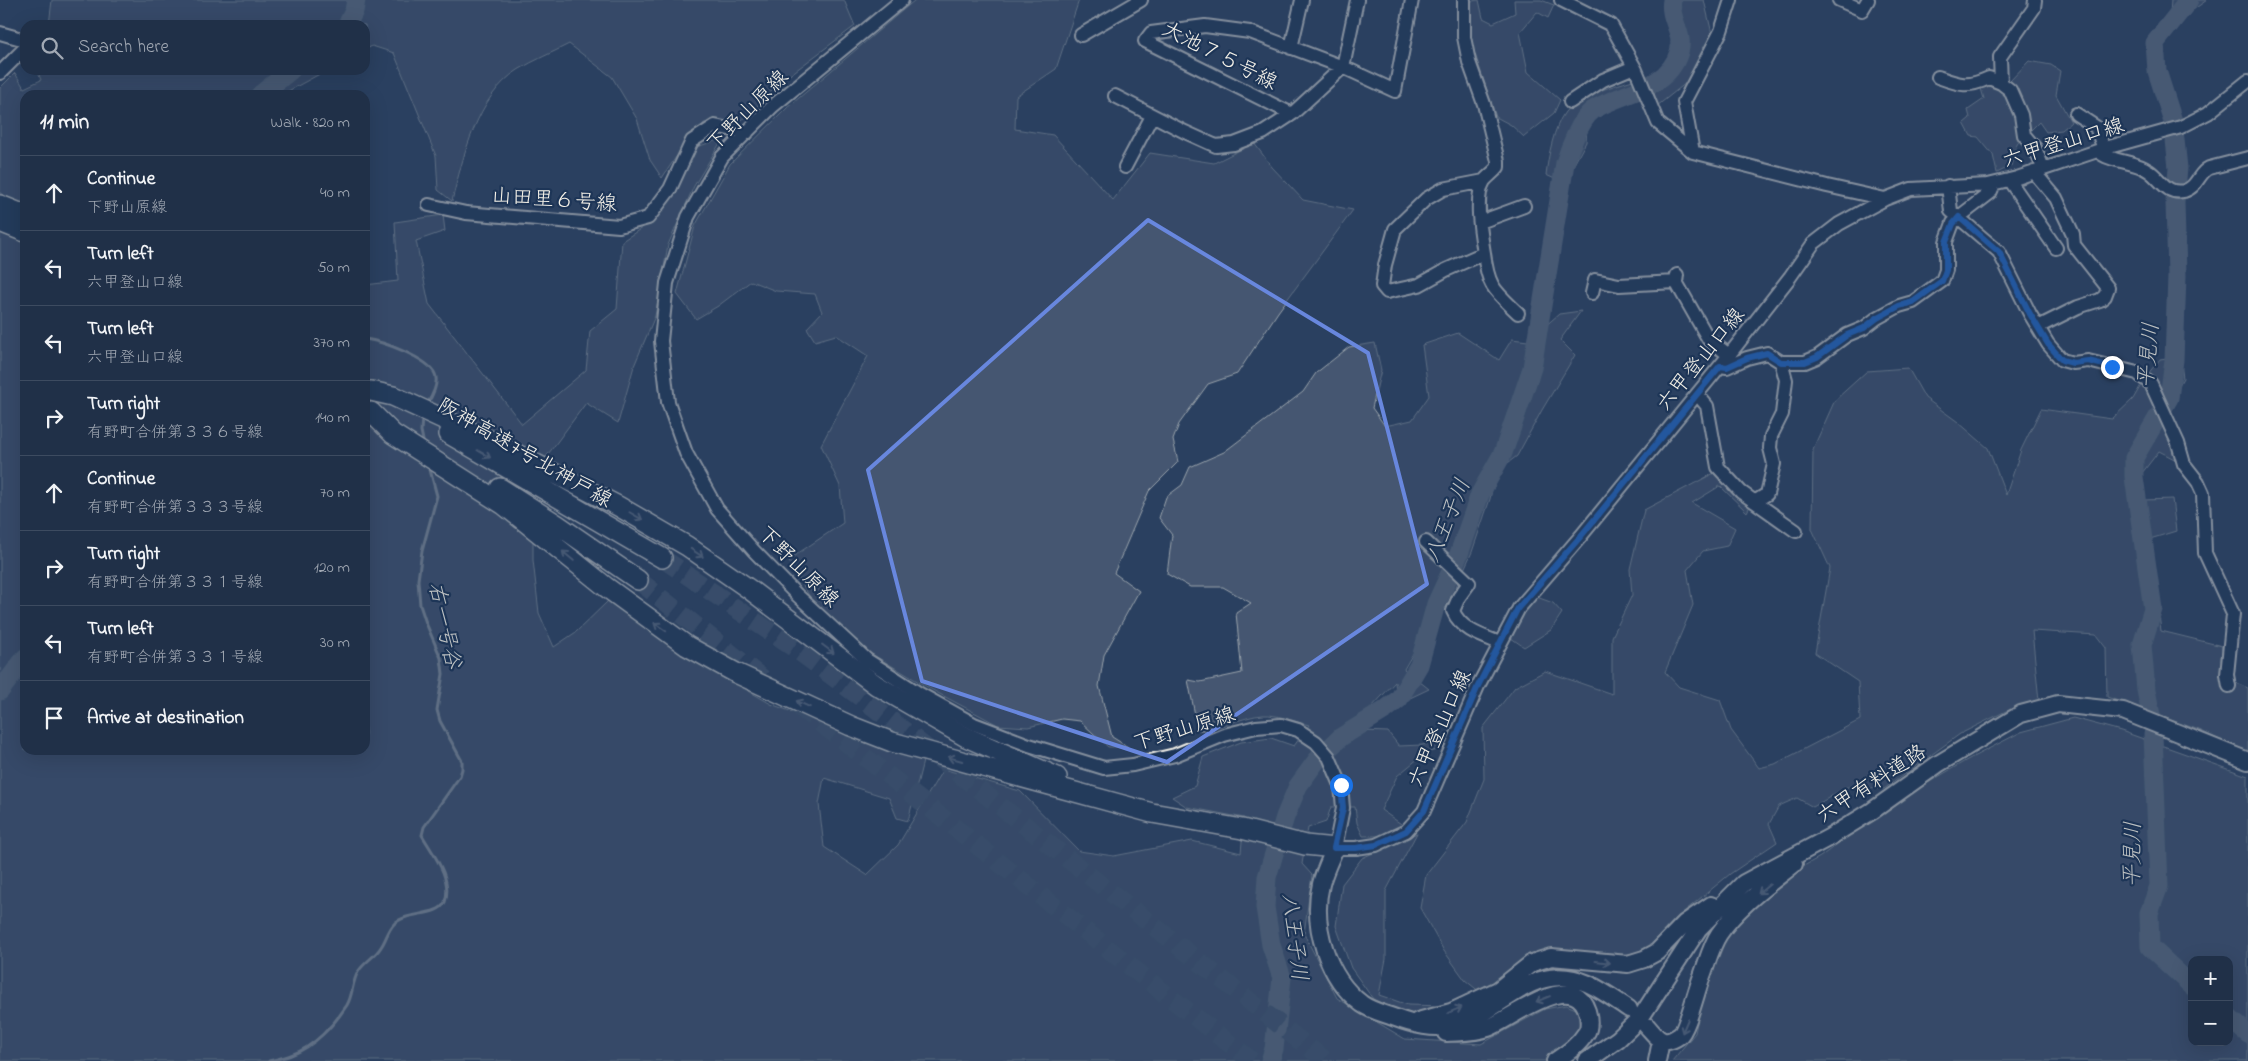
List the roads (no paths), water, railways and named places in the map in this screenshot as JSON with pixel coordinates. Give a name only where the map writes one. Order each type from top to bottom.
[{"type":"highway","points":[[0,205],[20,213]]},
{"type":"highway","points":[[0,222],[20,230]]},
{"type":"highway","points":[[370,400],[393,396],[489,440],[618,506],[656,527],[749,589],[876,685],[928,716],[966,737],[1024,764],[1152,814]]},
{"type":"highway","name":"阪神高速7号北神戸線","points":[[370,401],[626,535],[662,558]]},
{"type":"highway","name":"阪神高速7号北神戸線","points":[[370,401],[638,580]]},
{"type":"highway","points":[[370,403],[394,434],[504,505],[606,587],[687,646],[736,673],[851,726],[892,742],[1152,814],[1242,829],[1306,845],[1334,848]]},
{"type":"main road","name":"六甲有料道路","points":[[1587,1061],[1618,1039],[1641,1016],[1699,928],[1744,883],[1830,837],[1872,811],[1938,764],[2021,714],[2058,704],[2123,711],[2248,761]]},
{"type":"main road","points":[[1646,1025],[1662,1041],[1667,1042],[1681,1035],[1687,1025],[1692,1002],[1718,935],[1753,898],[1830,837]]},
{"type":"main road","points":[[1334,848],[1321,884],[1320,935],[1338,977],[1360,1002],[1373,1011],[1428,1028],[1456,1025],[1485,1014],[1530,984],[1549,978],[1565,977],[1586,982],[1629,1009]]},
{"type":"main road","points":[[1408,1023],[1451,1012],[1498,990],[1532,963],[1551,957],[1628,964],[1644,959],[1657,952],[1685,923],[1744,883]]},
{"type":"main road","points":[[1408,1023],[1427,1033],[1471,1032],[1488,1028],[1538,1000],[1557,994],[1575,995],[1586,1006],[1588,1030],[1576,1046],[1555,1061]]},
{"type":"main road","points":[[1658,1061],[1662,1041]]},
{"type":"street","points":[[1081,35],[1141,0]]},
{"type":"street","points":[[1291,48],[1302,0]]},
{"type":"street","points":[[1343,67],[1358,0]]},
{"type":"street","name":"大池７５号線","points":[[1343,67],[1292,114],[1145,41],[1151,33],[1206,26],[1250,32],[1343,67],[1395,91],[1412,0]]},
{"type":"street","points":[[1464,0],[1464,37],[1469,62],[1484,104],[1498,167],[1484,181],[1443,190],[1426,199],[1395,229],[1385,265],[1382,286],[1387,292],[1419,285],[1446,270],[1484,253]]},
{"type":"street","points":[[1564,0],[1611,25],[1634,66],[1658,123],[1693,152],[1818,184],[1886,198]]},
{"type":"street","points":[[1693,152],[1684,102],[1721,31],[1731,0]]},
{"type":"street","points":[[1839,0],[1865,5]]},
{"type":"street","points":[[2001,82],[2000,57],[2034,8],[2034,0]]},
{"type":"street","name":"下野山原線","points":[[900,1],[774,106],[722,157],[688,217],[667,283],[662,341],[668,402],[686,452],[717,509],[754,551],[797,595],[867,660],[920,694],[974,724],[1048,751],[1104,768],[1134,765],[1175,755],[1224,734],[1256,727],[1280,724],[1298,730],[1316,742],[1329,757],[1341,785],[1343,808],[1334,848]]},
{"type":"street","points":[[0,33],[20,39]]},
{"type":"street","points":[[0,73],[20,53]]},
{"type":"street","points":[[1570,102],[1603,80],[1634,66]]},
{"type":"street","points":[[1938,77],[1974,85],[1989,78],[2001,82],[2010,90],[2021,115],[2024,135],[2035,148],[2039,170],[2074,234],[2074,245],[2108,288],[2105,296],[2100,300],[2078,307],[2038,327]]},
{"type":"street","name":"六甲登山口線","points":[[1334,848],[1356,848],[1376,845],[1406,831],[1424,811],[1478,686],[1518,608],[1581,536],[1729,355],[1790,277],[1813,244],[1839,224],[1886,198],[1911,189],[1994,184],[2175,129],[2208,112],[2248,81]]},
{"type":"street","points":[[1115,96],[1152,116],[1216,146],[1234,144],[1263,133],[1292,114]]},
{"type":"street","points":[[2076,114],[2096,127],[2103,156],[2131,162],[2149,171],[2161,184],[2177,191],[2190,188],[2198,181],[2204,170],[2248,158]]},
{"type":"street","points":[[1125,167],[1152,116]]},
{"type":"street","name":"山田里６号線","points":[[429,205],[466,213],[619,226],[648,218],[670,189],[692,141],[715,126],[747,133]]},
{"type":"street","points":[[2010,180],[2056,248]]},
{"type":"street","points":[[1484,181],[1480,222],[1487,276],[1494,291],[1518,313]]},
{"type":"street","points":[[1720,366],[1727,367],[1747,358],[1767,353],[1781,362],[1795,364],[1811,360],[1847,335],[1864,328],[1877,318],[1899,306],[1910,303],[1942,281],[1946,270],[1946,242],[1953,224],[1959,217],[1990,194],[1994,184]]},
{"type":"street","points":[[1948,186],[1951,211],[1999,252],[2038,327],[2048,344],[2062,360],[2073,363],[2088,361],[2137,373],[2151,384],[2178,442],[2184,464],[2198,482],[2203,493],[2205,553],[2233,614],[2227,675],[2229,686]]},
{"type":"street","points":[[1480,222],[1524,206]]},
{"type":"street","points":[[2040,225],[2051,217]]},
{"type":"street","points":[[1592,293],[1595,280],[1619,285],[1677,279],[1709,340],[1729,355]]},
{"type":"street","points":[[1756,501],[1767,494],[1774,464],[1770,448],[1771,436],[1782,414],[1786,380],[1781,362]]},
{"type":"street","points":[[1697,394],[1707,406],[1718,467],[1741,492],[1796,531]]},
{"type":"street","points":[[1426,542],[1470,583],[1459,597],[1453,611],[1457,620],[1472,631],[1500,643]]},
{"type":"waterway","points":[[350,20],[356,0]]},
{"type":"waterway","name":"八王子川","points":[[1270,1061],[1274,1049],[1282,978],[1271,945],[1265,907],[1267,877],[1285,817],[1298,786],[1317,760],[1341,737],[1385,710],[1399,699],[1419,665],[1436,604],[1459,554],[1480,494],[1503,453],[1532,368],[1565,163],[1569,150],[1584,120],[1593,110],[1654,82],[1665,75],[1673,65],[1679,52],[1680,39],[1672,13],[1672,0]]},
{"type":"waterway","name":"平見川","points":[[2151,715],[2146,690],[2142,645],[2153,609],[2134,477],[2134,458],[2169,398],[2174,360],[2177,276],[2175,202],[2178,168],[2173,121],[2157,71],[2155,43],[2189,0]]},
{"type":"waterway","points":[[266,90],[285,75]]},
{"type":"waterway","name":"右一号谷","points":[[370,340],[404,351],[431,368],[435,374],[436,386],[427,404]]},
{"type":"waterway","name":"右一号谷","points":[[422,417],[421,431],[424,445]]},
{"type":"waterway","name":"右一号谷","points":[[269,1061],[286,1057],[308,1047],[330,1028],[347,1005],[358,972],[379,951],[394,924],[406,917],[436,910],[442,907],[445,902],[447,893],[444,875],[422,835],[424,827],[460,776],[462,761],[440,721],[437,710],[443,674],[441,658],[420,605],[418,580],[422,551],[437,496],[429,466]]},
{"type":"waterway","points":[[0,691],[20,665]]},
{"type":"waterway","name":"平見川","points":[[2153,734],[2159,886],[2149,913],[2150,947],[2188,982]]},
{"type":"waterway","name":"平見川","points":[[2233,1021],[2248,1034]]},
{"type":"tunnel","points":[[662,558],[800,652],[875,708],[1326,1061]]},
{"type":"tunnel","points":[[638,580],[768,683]]},
{"type":"tunnel","points":[[798,706],[1252,1061]]}]
